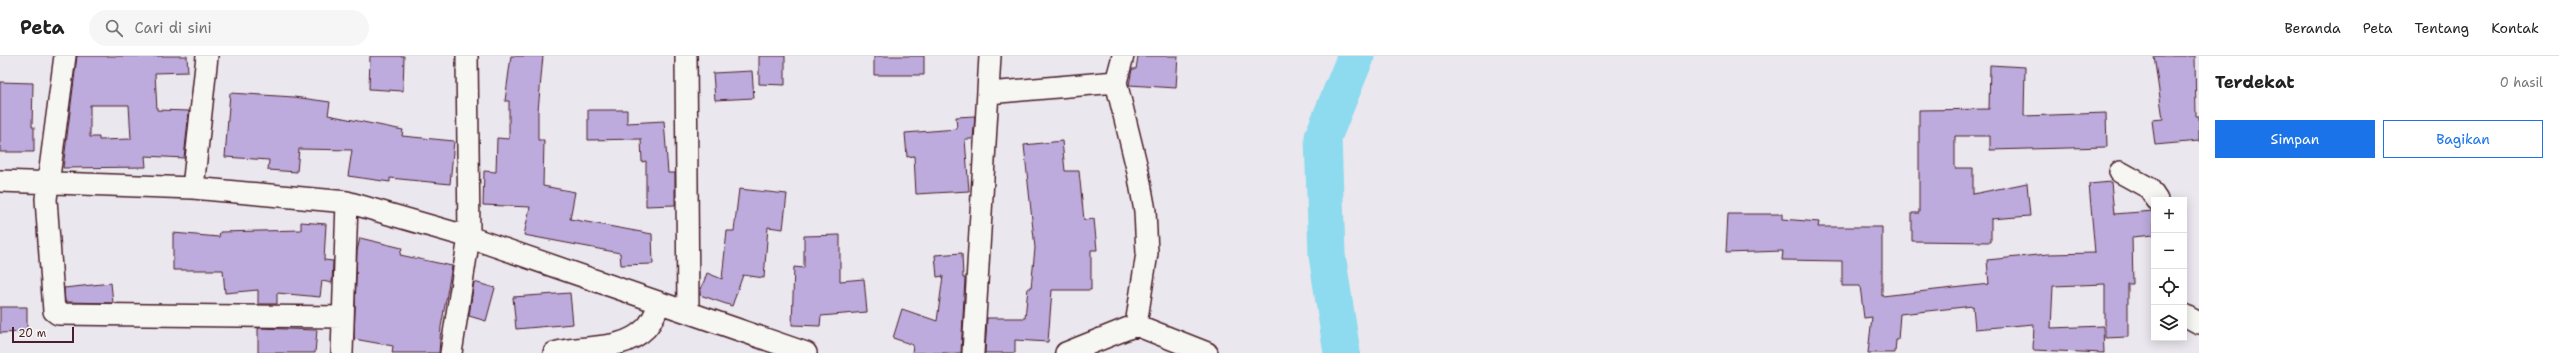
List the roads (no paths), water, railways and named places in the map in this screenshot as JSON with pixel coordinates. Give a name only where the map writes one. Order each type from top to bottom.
[{"type":"street","points":[[65,56],[46,199],[53,308],[58,314],[343,316]]},
{"type":"street","points":[[193,188],[207,56]]},
{"type":"street","points":[[451,353],[467,254],[467,56]]},
{"type":"street","points":[[686,56],[688,311]]},
{"type":"street","points":[[974,353],[990,56]]},
{"type":"street","points":[[1123,56],[1116,82],[1138,172],[1145,211],[1147,253],[1136,325]]},
{"type":"street","points":[[988,93],[1116,82]]},
{"type":"street","points":[[2120,172],[2149,188],[2155,197]]},
{"type":"street","points":[[0,181],[46,199],[193,188],[348,202],[467,254],[688,311],[806,353]]},
{"type":"street","points":[[342,353],[348,202]]},
{"type":"street","points":[[554,353],[610,346],[629,340],[646,328],[660,304]]},
{"type":"street","points":[[2187,317],[2199,323]]},
{"type":"street","points":[[1066,353],[1136,325],[1208,353]]},
{"type":"waterway","points":[[1342,353],[1327,255],[1323,137],[1356,56]]}]
